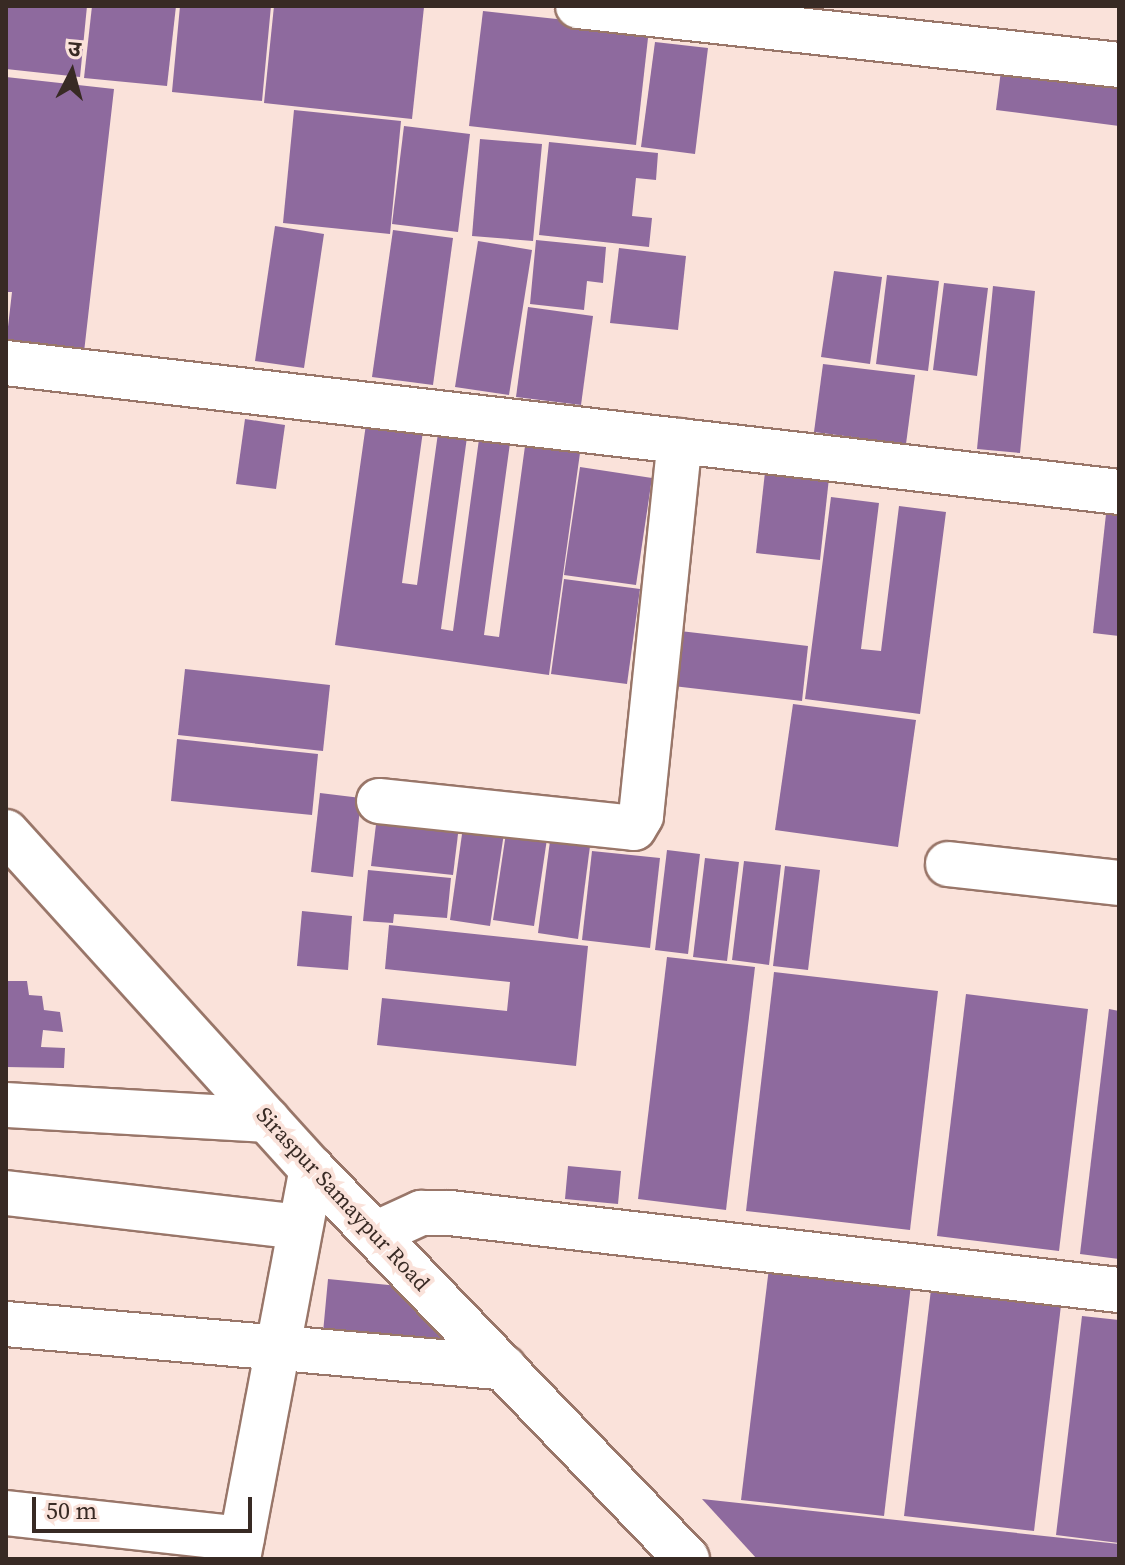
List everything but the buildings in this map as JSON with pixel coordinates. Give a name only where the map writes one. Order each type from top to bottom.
[{"type":"street","points":[[578,6],[749,15],[1119,65]]},
{"type":"street","points":[[6,363],[1119,492]]},
{"type":"street","points":[[379,801],[634,828],[641,816],[680,441]]},
{"type":"street","name":"Siraspur Samaypur Road","points":[[6,832],[312,1169],[687,1559]]},
{"type":"street","points":[[948,864],[1119,883]]},
{"type":"street","points":[[6,1105],[268,1120]]},
{"type":"street","points":[[6,1513],[240,1549],[274,1350],[312,1169]]},
{"type":"street","points":[[6,1193],[299,1227]]},
{"type":"street","points":[[375,1234],[421,1213],[450,1213],[1119,1290]]},
{"type":"street","points":[[6,1324],[504,1368]]}]
